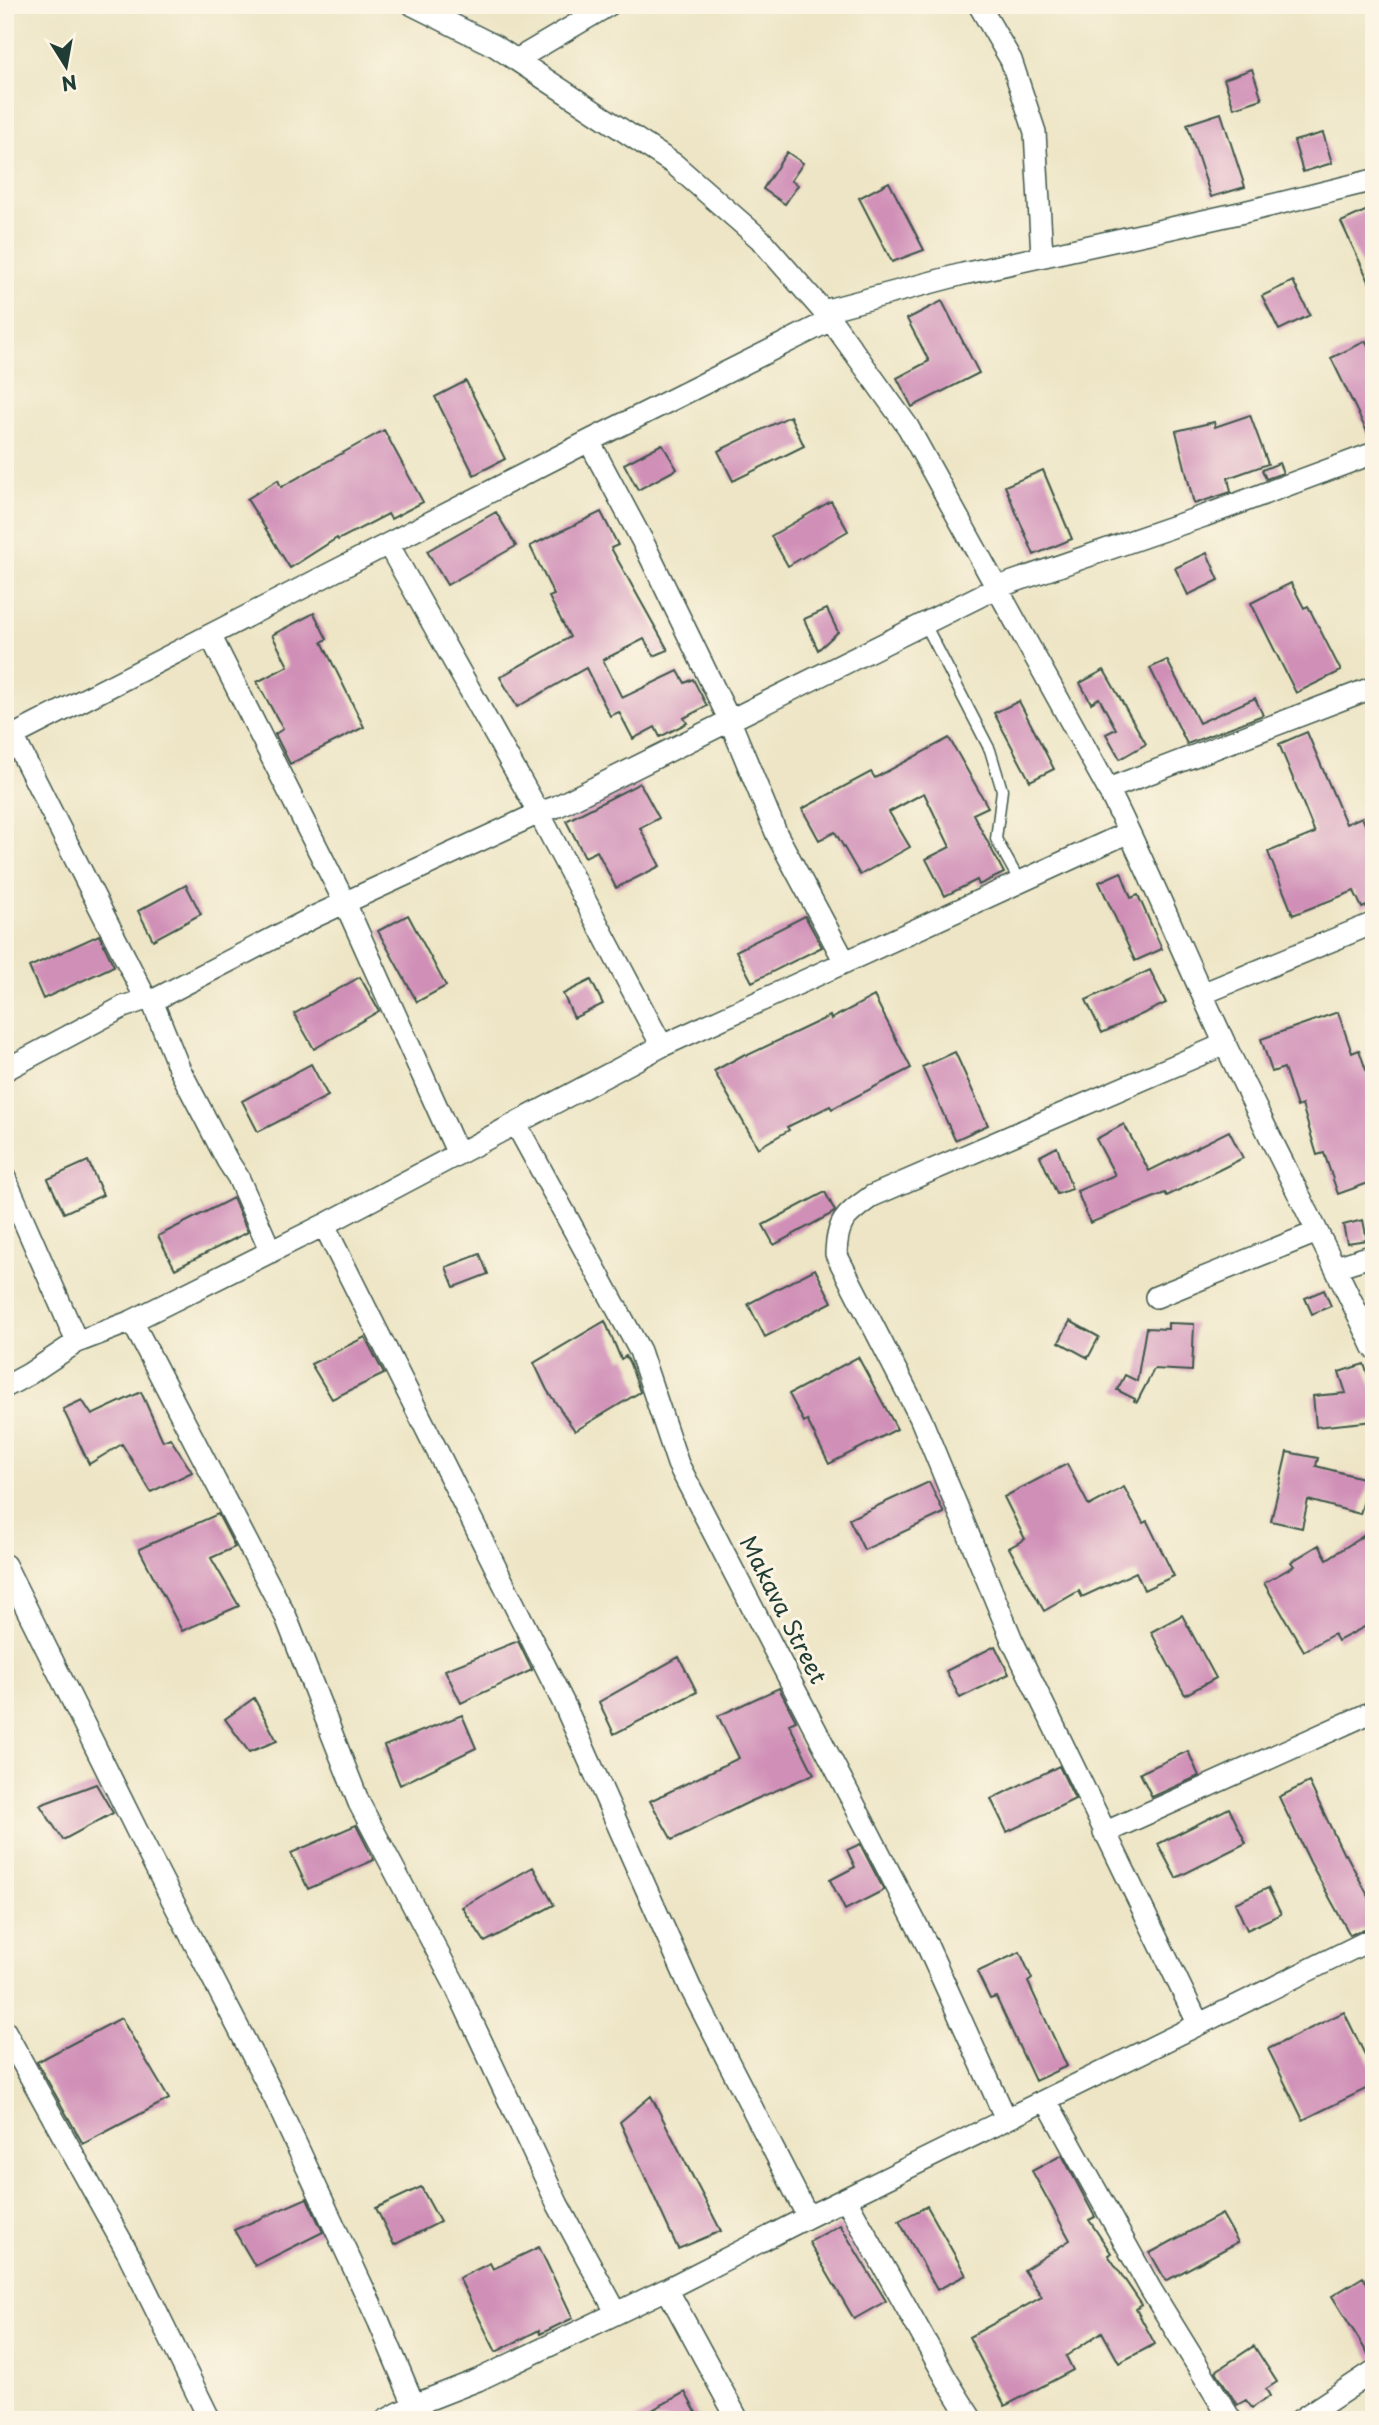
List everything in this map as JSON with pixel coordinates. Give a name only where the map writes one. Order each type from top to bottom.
[{"type":"street","points":[[413,5],[495,46],[674,164],[760,239],[827,316],[908,427],[1108,789],[1225,1044],[1374,1348]]},
{"type":"street","points":[[516,60],[609,5]]},
{"type":"street","points":[[979,5],[1011,60],[1035,132],[1042,256]]},
{"type":"street","points":[[271,1252],[238,1177],[179,1068],[149,1000],[9,738],[827,316],[963,274],[1244,212],[1374,180]]},
{"type":"street","points":[[589,441],[644,544],[730,720],[777,835],[845,962]]},
{"type":"street","points":[[5,1070],[123,1007],[149,1000],[316,916],[558,806],[998,587],[1204,516],[1374,453]]},
{"type":"street","points":[[388,544],[539,813],[662,1046]]},
{"type":"street","points":[[210,635],[345,903],[458,1154]]},
{"type":"street","points":[[1108,789],[1374,687]]},
{"type":"street","points":[[5,1387],[77,1342],[132,1321],[271,1252],[662,1046],[1129,832]]},
{"type":"street","points":[[1202,994],[1374,923]]},
{"type":"street","points":[[1198,2023],[1012,1640],[920,1417],[836,1254],[836,1239],[845,1216],[872,1196],[1225,1044]]},
{"type":"street","name":"Makava Street","points":[[516,1124],[640,1351],[678,1464],[927,1945],[1006,2119]]},
{"type":"street","points":[[5,1178],[77,1342]]},
{"type":"street","points":[[324,1225],[564,1704],[690,1987],[808,2217]]},
{"type":"street","points":[[1156,1297],[1317,1232]]},
{"type":"street","points":[[1336,1267],[1374,1255]]},
{"type":"street","points":[[132,1321],[286,1617],[359,1803],[454,1983],[558,2206],[616,2312]]},
{"type":"street","points":[[5,1565],[144,1845],[275,2099],[379,2322],[414,2405]]},
{"type":"street","points":[[1104,1833],[1374,1711]]},
{"type":"street","points":[[386,2420],[414,2405],[478,2380],[667,2289],[1198,2023],[1374,1938]]},
{"type":"street","points":[[5,2031],[129,2255],[210,2420]]},
{"type":"street","points":[[1046,2100],[1151,2290],[1231,2420]]},
{"type":"street","points":[[846,2199],[972,2420]]},
{"type":"street","points":[[667,2289],[738,2420]]},
{"type":"street","points":[[1300,2420],[1374,2371]]},
{"type":"lane","points":[[925,624],[990,750],[1002,790],[996,839],[1020,882]]},
{"type":"building","points":[[1252,69],[1262,99],[1234,108],[1224,79]]},
{"type":"building","points":[[1221,113],[1245,187],[1211,197],[1187,124]]},
{"type":"building","points":[[1323,133],[1332,163],[1303,172],[1294,141]]},
{"type":"building","points":[[787,152],[803,163],[791,181],[798,185],[785,204],[763,189]]},
{"type":"building","points":[[889,182],[924,250],[892,262],[859,198]]},
{"type":"building","points":[[1374,207],[1374,292],[1341,222]]},
{"type":"building","points":[[1293,281],[1310,315],[1279,330],[1262,296]]},
{"type":"building","points":[[942,301],[979,373],[912,407],[897,378],[929,361],[907,319]]},
{"type":"building","points":[[1366,341],[1374,358],[1374,440],[1371,440],[1331,358]]},
{"type":"building","points":[[466,381],[505,459],[474,475],[435,397]]},
{"type":"building","points":[[1250,415],[1268,464],[1228,478],[1231,492],[1194,504],[1176,431],[1214,422],[1215,427]]},
{"type":"building","points":[[790,416],[804,446],[733,481],[718,451]]},
{"type":"building","points":[[384,430],[423,502],[391,519],[388,514],[338,540],[337,538],[290,568],[247,499],[278,480],[281,487]]},
{"type":"building","points":[[662,444],[677,469],[638,490],[624,464]]},
{"type":"building","points":[[1279,463],[1283,473],[1266,479],[1262,470]]},
{"type":"building","points":[[1043,470],[1072,539],[1034,555],[1005,486]]},
{"type":"building","points":[[831,501],[848,531],[788,566],[771,536]]},
{"type":"building","points":[[496,512],[516,546],[447,585],[427,551]]},
{"type":"building","points":[[601,512],[618,545],[611,548],[668,650],[654,656],[644,639],[603,660],[622,698],[678,671],[685,683],[693,679],[707,706],[684,718],[687,723],[660,737],[655,727],[633,739],[619,712],[610,716],[586,668],[517,707],[500,677],[570,637],[549,597],[554,595],[530,546]]},
{"type":"building","points":[[1207,553],[1219,580],[1188,595],[1175,568]]},
{"type":"building","points":[[1291,583],[1304,608],[1308,606],[1341,671],[1296,693],[1251,603]]},
{"type":"building","points":[[827,609],[838,632],[818,650],[804,619]]},
{"type":"building","points":[[314,613],[327,639],[322,642],[364,727],[290,764],[275,734],[283,729],[257,682],[288,666],[272,635]]},
{"type":"building","points":[[1167,660],[1199,723],[1255,698],[1263,715],[1187,744],[1150,668]]},
{"type":"building","points":[[1104,670],[1146,744],[1120,759],[1106,734],[1116,729],[1099,698],[1091,703],[1080,683]]},
{"type":"building","points":[[1019,701],[1054,769],[1030,781],[994,713]]},
{"type":"building","points":[[1307,732],[1346,824],[1362,817],[1374,846],[1374,903],[1362,908],[1354,891],[1293,915],[1268,852],[1315,833],[1279,744]]},
{"type":"building","points":[[949,738],[988,807],[973,814],[1004,873],[979,885],[977,880],[945,896],[926,859],[950,847],[924,793],[889,812],[910,847],[860,875],[835,832],[819,840],[802,809],[871,772],[875,778]]},
{"type":"building","points":[[640,783],[659,818],[640,828],[660,866],[616,888],[597,851],[585,857],[566,821]]},
{"type":"building","points":[[1121,872],[1131,898],[1138,895],[1162,949],[1135,961],[1099,882]]},
{"type":"building","points":[[186,885],[201,914],[153,940],[138,911]]},
{"type":"building","points":[[408,915],[446,986],[417,1002],[378,931]]},
{"type":"building","points":[[805,916],[822,947],[752,982],[736,951]]},
{"type":"building","points":[[99,935],[114,966],[43,999],[29,967]]},
{"type":"building","points":[[1150,970],[1166,1003],[1102,1033],[1086,1000]]},
{"type":"building","points":[[360,977],[379,1011],[314,1049],[294,1014]]},
{"type":"building","points":[[591,980],[603,1004],[574,1018],[563,994]]},
{"type":"building","points":[[874,996],[911,1068],[832,1109],[830,1106],[787,1127],[789,1130],[758,1148],[714,1071],[830,1016],[831,1019]]},
{"type":"building","points":[[1338,1012],[1352,1053],[1359,1050],[1374,1093],[1374,1181],[1338,1194],[1324,1153],[1317,1155],[1302,1105],[1297,1107],[1284,1068],[1272,1072],[1261,1039]]},
{"type":"building","points":[[955,1052],[988,1125],[955,1140],[922,1067]]},
{"type":"building","points":[[311,1064],[328,1096],[258,1132],[242,1101]]},
{"type":"building","points":[[1124,1124],[1149,1171],[1229,1131],[1243,1158],[1167,1196],[1165,1193],[1090,1223],[1077,1191],[1115,1175],[1096,1139]]},
{"type":"building","points":[[1057,1147],[1072,1189],[1057,1194],[1040,1156]]},
{"type":"building","points":[[88,1161],[103,1195],[64,1213],[48,1179]]},
{"type":"building","points":[[825,1192],[835,1211],[774,1245],[763,1225]]},
{"type":"building","points":[[233,1198],[248,1232],[175,1269],[158,1236]]},
{"type":"building","points":[[1363,1220],[1367,1240],[1347,1243],[1343,1225]]},
{"type":"building","points":[[480,1254],[488,1274],[454,1287],[446,1267]]},
{"type":"building","points":[[815,1269],[832,1302],[765,1337],[748,1304]]},
{"type":"building","points":[[1324,1290],[1331,1306],[1312,1314],[1305,1298]]},
{"type":"building","points":[[605,1321],[621,1359],[626,1356],[630,1364],[640,1392],[575,1431],[547,1390],[534,1363]]},
{"type":"building","points":[[1070,1321],[1099,1337],[1088,1358],[1059,1342]]},
{"type":"building","points":[[1168,1323],[1194,1324],[1192,1371],[1154,1369],[1137,1402],[1134,1401],[1135,1399],[1117,1390],[1125,1375],[1137,1381],[1146,1328],[1168,1329]]},
{"type":"building","points":[[365,1337],[384,1374],[332,1399],[311,1364]]},
{"type":"building","points":[[858,1357],[897,1429],[829,1464],[807,1420],[804,1422],[789,1394]]},
{"type":"building","points":[[1364,1364],[1374,1393],[1374,1421],[1316,1427],[1313,1396],[1346,1393],[1339,1372]]},
{"type":"building","points":[[141,1392],[163,1441],[170,1438],[192,1472],[151,1492],[122,1444],[89,1464],[63,1409],[82,1400],[92,1415]]},
{"type":"building","points":[[1287,1452],[1318,1458],[1316,1466],[1370,1480],[1360,1514],[1308,1500],[1302,1528],[1271,1521]]},
{"type":"building","points":[[1067,1464],[1089,1506],[1124,1487],[1143,1523],[1147,1521],[1174,1576],[1144,1590],[1136,1572],[1082,1597],[1079,1591],[1044,1611],[1009,1548],[1025,1539],[1004,1497]]},
{"type":"building","points":[[929,1482],[944,1513],[864,1550],[849,1519]]},
{"type":"building","points":[[218,1514],[235,1547],[211,1558],[239,1606],[182,1631],[139,1549]]},
{"type":"building","points":[[1374,1529],[1374,1622],[1338,1641],[1334,1634],[1304,1651],[1264,1583],[1294,1566],[1291,1562],[1319,1545],[1327,1559]]},
{"type":"building","points":[[1182,1615],[1216,1678],[1185,1695],[1151,1632]]},
{"type":"building","points":[[518,1641],[532,1670],[461,1703],[445,1670]]},
{"type":"building","points":[[995,1646],[1009,1674],[960,1698],[946,1671]]},
{"type":"building","points":[[679,1657],[697,1692],[614,1734],[599,1702]]},
{"type":"building","points":[[779,1688],[796,1721],[789,1724],[814,1774],[672,1840],[650,1801],[739,1758],[718,1716]]},
{"type":"building","points":[[254,1698],[277,1741],[249,1752],[225,1719]]},
{"type":"building","points":[[462,1715],[476,1748],[400,1785],[384,1746]]},
{"type":"building","points":[[1188,1751],[1199,1776],[1152,1797],[1140,1773]]},
{"type":"building","points":[[1059,1766],[1075,1799],[1007,1832],[991,1799]]},
{"type":"building","points":[[1309,1782],[1344,1855],[1346,1854],[1374,1907],[1374,1925],[1350,1935],[1310,1862],[1279,1797]]},
{"type":"building","points":[[96,1784],[113,1813],[63,1840],[40,1805]]},
{"type":"building","points":[[1229,1808],[1246,1843],[1176,1878],[1158,1844]]},
{"type":"building","points":[[356,1825],[374,1860],[308,1889],[291,1853]]},
{"type":"building","points":[[860,1844],[884,1890],[845,1910],[830,1880],[855,1867],[847,1850]]},
{"type":"building","points":[[533,1867],[554,1905],[485,1942],[462,1907]]},
{"type":"building","points":[[1268,1888],[1281,1914],[1247,1930],[1235,1903]]},
{"type":"building","points":[[1020,1952],[1032,1979],[1028,1982],[1067,2066],[1035,2081],[996,1997],[990,1999],[977,1972]]},
{"type":"building","points":[[1344,2012],[1374,2073],[1374,2085],[1303,2120],[1268,2049]]},
{"type":"building","points":[[121,2018],[169,2099],[83,2144],[37,2062]]},
{"type":"building","points":[[651,2096],[721,2231],[678,2249],[620,2122]]},
{"type":"building","points":[[1062,2155],[1095,2217],[1089,2220],[1111,2253],[1108,2255],[1142,2305],[1136,2309],[1155,2344],[1119,2363],[1102,2332],[1066,2356],[1073,2370],[1005,2406],[969,2337],[1042,2297],[1024,2270],[1070,2240],[1032,2171]]},
{"type":"building","points":[[421,2187],[440,2222],[394,2245],[376,2208]]},
{"type":"building","points":[[307,2198],[323,2232],[255,2266],[234,2230]]},
{"type":"building","points":[[927,2206],[966,2275],[937,2290],[899,2221]]},
{"type":"building","points":[[1222,2214],[1238,2242],[1166,2281],[1150,2253]]},
{"type":"building","points":[[840,2225],[886,2301],[854,2319],[809,2242]]},
{"type":"building","points":[[539,2247],[573,2318],[540,2334],[539,2330],[496,2352],[459,2278],[490,2263],[493,2269]]},
{"type":"building","points":[[1363,2277],[1374,2294],[1374,2358],[1371,2359],[1332,2296]]},
{"type":"building","points":[[1254,2346],[1277,2382],[1266,2389],[1270,2396],[1252,2408],[1246,2400],[1237,2405],[1216,2371]]},
{"type":"building","points":[[685,2392],[700,2420],[634,2420]]}]
